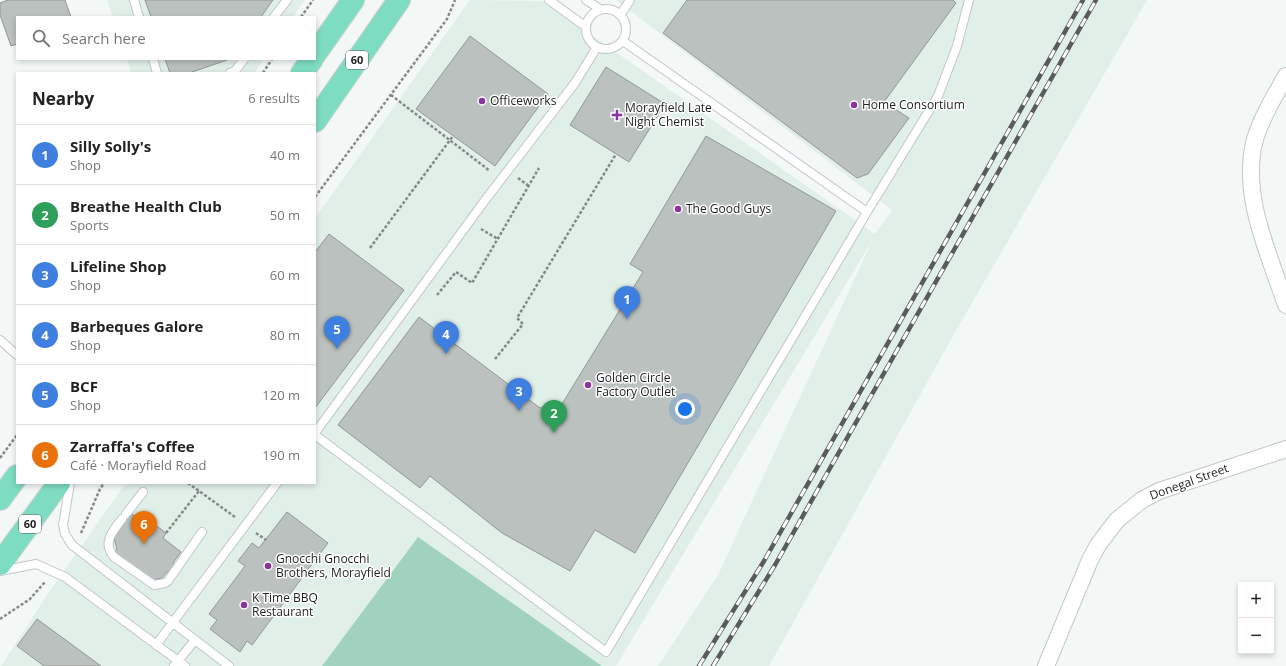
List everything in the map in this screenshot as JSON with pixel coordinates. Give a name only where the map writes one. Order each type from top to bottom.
[{"type":"main road","name":"60","points":[[316,120],[400,0]]},
{"type":"main road","points":[[316,53],[350,3]]},
{"type":"main road","points":[[303,72],[311,60]]},
{"type":"main road","points":[[0,499],[16,477]]},
{"type":"main road","name":"60","points":[[0,564],[59,484]]},
{"type":"street","points":[[1286,76],[1261,122],[1255,140],[1251,175],[1252,191],[1260,224],[1286,305]]},
{"type":"street","name":"Donegal Street","points":[[1046,666],[1090,560],[1106,532],[1117,520],[1142,500],[1159,491],[1286,449]]},
{"type":"lane","points":[[134,0],[140,16]]},
{"type":"lane","points":[[275,16],[286,0]]},
{"type":"lane","points":[[549,0],[586,27]]},
{"type":"lane","points":[[586,0],[600,10]]},
{"type":"lane","points":[[621,14],[630,0]]},
{"type":"lane","points":[[316,435],[606,652],[867,212],[938,96],[956,46],[969,0]]},
{"type":"lane","points":[[611,9],[621,14],[627,30],[623,41],[619,45],[608,49],[597,47],[588,39],[586,27],[590,16],[600,10],[611,9]]},
{"type":"lane","points":[[623,41],[867,212]]},
{"type":"lane","points":[[316,433],[483,203],[575,83],[597,47]]},
{"type":"lane","points":[[153,60],[157,72]]},
{"type":"lane","points":[[232,72],[243,60]]},
{"type":"lane","points":[[0,340],[16,354]]},
{"type":"lane","points":[[70,484],[63,525],[65,534],[72,546],[229,666]]},
{"type":"lane","points":[[156,645],[277,484]]},
{"type":"lane","points":[[143,492],[109,538],[108,548],[114,557],[154,585],[165,584],[168,581],[202,532]]},
{"type":"lane","points":[[0,571],[36,564],[65,577],[179,664],[195,640]]},
{"type":"path","points":[[302,16],[313,0]]},
{"type":"path","points":[[316,196],[447,18],[455,0]]},
{"type":"path","points":[[264,72],[271,60]]},
{"type":"path","points":[[391,95],[493,173],[496,169]]},
{"type":"path","points":[[370,248],[453,136]]},
{"type":"path","points":[[495,358],[523,324],[517,318],[616,154]]},
{"type":"path","points":[[437,295],[456,272],[472,283],[539,168]]},
{"type":"path","points":[[0,458],[16,436]]},
{"type":"path","points":[[81,533],[103,484]]},
{"type":"path","points":[[190,484],[266,540]]},
{"type":"path","points":[[166,533],[199,491]]},
{"type":"path","points":[[0,619],[30,599],[46,581]]},
{"type":"shaded area","points":[[107,0],[305,0],[294,16],[113,16]]},
{"type":"shaded area","points":[[470,0],[543,1],[875,234],[892,210],[616,0],[1147,0],[953,336],[769,666],[658,666],[718,575],[873,239],[616,666],[602,666],[418,537],[322,666],[1,666],[51,589],[125,484],[316,484],[316,217]]},
{"type":"shaded area","points":[[127,60],[263,60],[255,72],[131,72]]},
{"type":"green space","points":[[418,537],[602,666],[322,666]]},
{"type":"building","points":[[8,0],[65,0],[71,16],[16,16],[16,44],[11,46],[0,15],[0,3]]},
{"type":"building","points":[[145,0],[273,0],[262,16],[151,16]]},
{"type":"building","name":"Home Consortium","points":[[687,0],[953,0],[956,3],[884,102],[909,118],[868,174],[857,178],[663,33]]},
{"type":"building","name":"Officeworks","points":[[470,36],[548,94],[495,166],[416,109]]},
{"type":"building","points":[[165,60],[227,60],[192,72],[170,72]]},
{"type":"building","name":"Morayfield Late Night Chemist","points":[[606,67],[665,104],[629,162],[570,125]]},
{"type":"building","points":[[706,136],[836,211],[635,553],[595,530],[570,571],[502,533],[430,476],[420,488],[338,425],[419,317],[540,408],[562,404],[643,272],[630,264]]},
{"type":"building","points":[[329,234],[404,290],[316,407],[316,251]]},
{"type":"building","points":[[124,512],[130,517],[132,514],[146,526],[150,521],[166,533],[163,538],[181,552],[173,563],[178,566],[173,575],[167,572],[162,578],[151,580],[114,553],[117,549],[114,538],[125,522],[120,518]]},
{"type":"building","points":[[287,512],[328,543],[252,645],[247,641],[240,652],[210,629],[217,620],[209,614],[245,566],[238,561],[252,543],[259,548]]},
{"type":"building","points":[[37,619],[101,666],[44,666],[17,646]]},
{"type":"railway","points":[[699,666],[764,561],[1083,0]]},
{"type":"railway","points":[[713,666],[775,565],[1096,0]]},
{"type":"place","name":"Officeworks","points":[[482,101]]},
{"type":"place","name":"Home Consortium","points":[[854,105]]},
{"type":"place","name":"Morayfield Late Night Chemist","points":[[617,115]]},
{"type":"place","name":"The Good Guys","points":[[678,209]]},
{"type":"place","name":"Silly Solly's","points":[[627,319]]},
{"type":"place","name":"BCF","points":[[337,349]]},
{"type":"place","name":"Barbeques Galore","points":[[446,354]]},
{"type":"place","name":"Golden Circle Factory Outlet","points":[[588,385]]},
{"type":"place","name":"Lifeline Shop","points":[[519,411]]},
{"type":"place","name":"Breathe Health Club","points":[[554,433]]},
{"type":"place","name":"Zarraffa's Coffee","points":[[144,544]]},
{"type":"place","name":"Gnocchi Gnocchi Brothers, Morayfield","points":[[268,566]]},
{"type":"place","name":"K Time BBQ Restaurant","points":[[244,605]]}]
